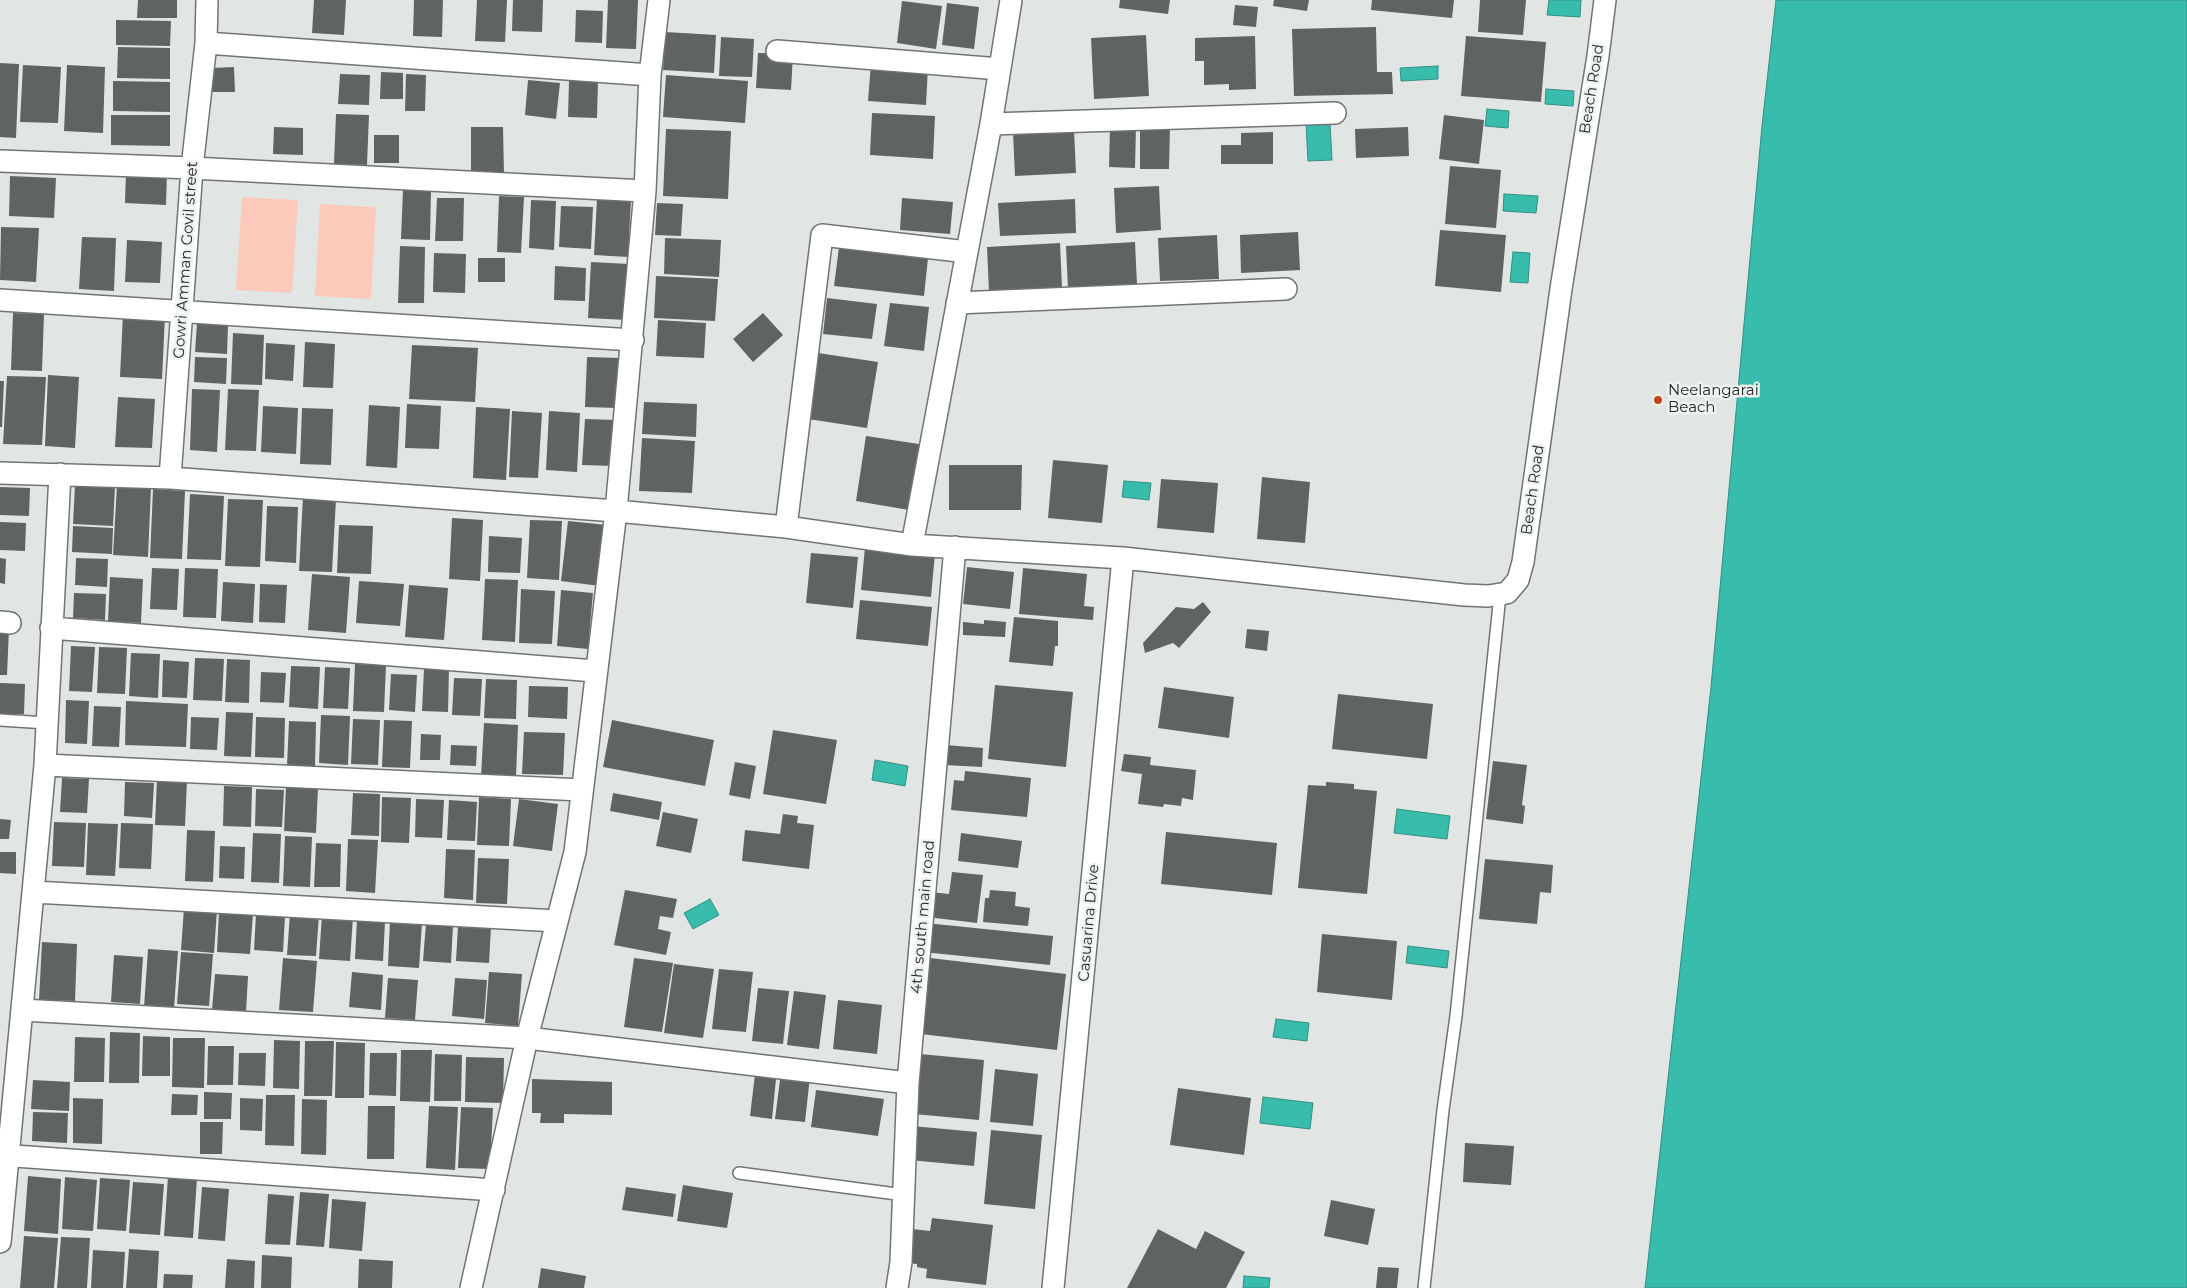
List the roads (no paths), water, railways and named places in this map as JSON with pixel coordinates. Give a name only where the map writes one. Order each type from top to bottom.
[{"type":"street","name":"Gowri Amman Govil street","points":[[170,478],[192,168],[206,42],[207,0]]},
{"type":"street","points":[[471,1288],[527,1038],[575,852],[595,671],[616,511],[633,340],[645,191],[650,74],[659,0]]},
{"type":"street","points":[[912,545],[991,124],[1011,0]]},
{"type":"street","name":"Beach Road","points":[[1500,595],[1511,590],[1522,569],[1561,289],[1598,56],[1604,0]]},
{"type":"street","points":[[206,42],[650,74]]},
{"type":"street","points":[[776,51],[1000,69]]},
{"type":"street","points":[[991,124],[1335,113]]},
{"type":"street","points":[[0,161],[192,168],[645,191]]},
{"type":"street","points":[[786,527],[822,235],[967,252]]},
{"type":"street","points":[[957,303],[1286,289]]},
{"type":"street","points":[[0,300],[633,340]]},
{"type":"street","points":[[0,473],[170,478],[616,511],[786,527],[912,545],[1124,558],[1464,595],[1500,595]]},
{"type":"street","points":[[0,1242],[4,1155],[22,1010],[45,764],[60,474]]},
{"type":"street","name":"4th south main road","points":[[897,1288],[901,1262],[908,1083],[955,547]]},
{"type":"street","name":"Casuarina Drive","points":[[1054,1288],[1124,558]]},
{"type":"street","points":[[51,628],[595,671]]},
{"type":"street","points":[[45,764],[582,790]]},
{"type":"street","points":[[34,892],[557,921]]},
{"type":"street","points":[[22,1010],[527,1038],[908,1083]]},
{"type":"street","points":[[4,1155],[494,1190]]},
{"type":"lane","points":[[1424,1288],[1443,1110],[1456,1016],[1500,595]]},
{"type":"lane","points":[[0,720],[47,723]]},
{"type":"lane","points":[[739,1173],[904,1195]]},
{"type":"place","name":"Neelangarai Beach","points":[[1658,400]]}]
